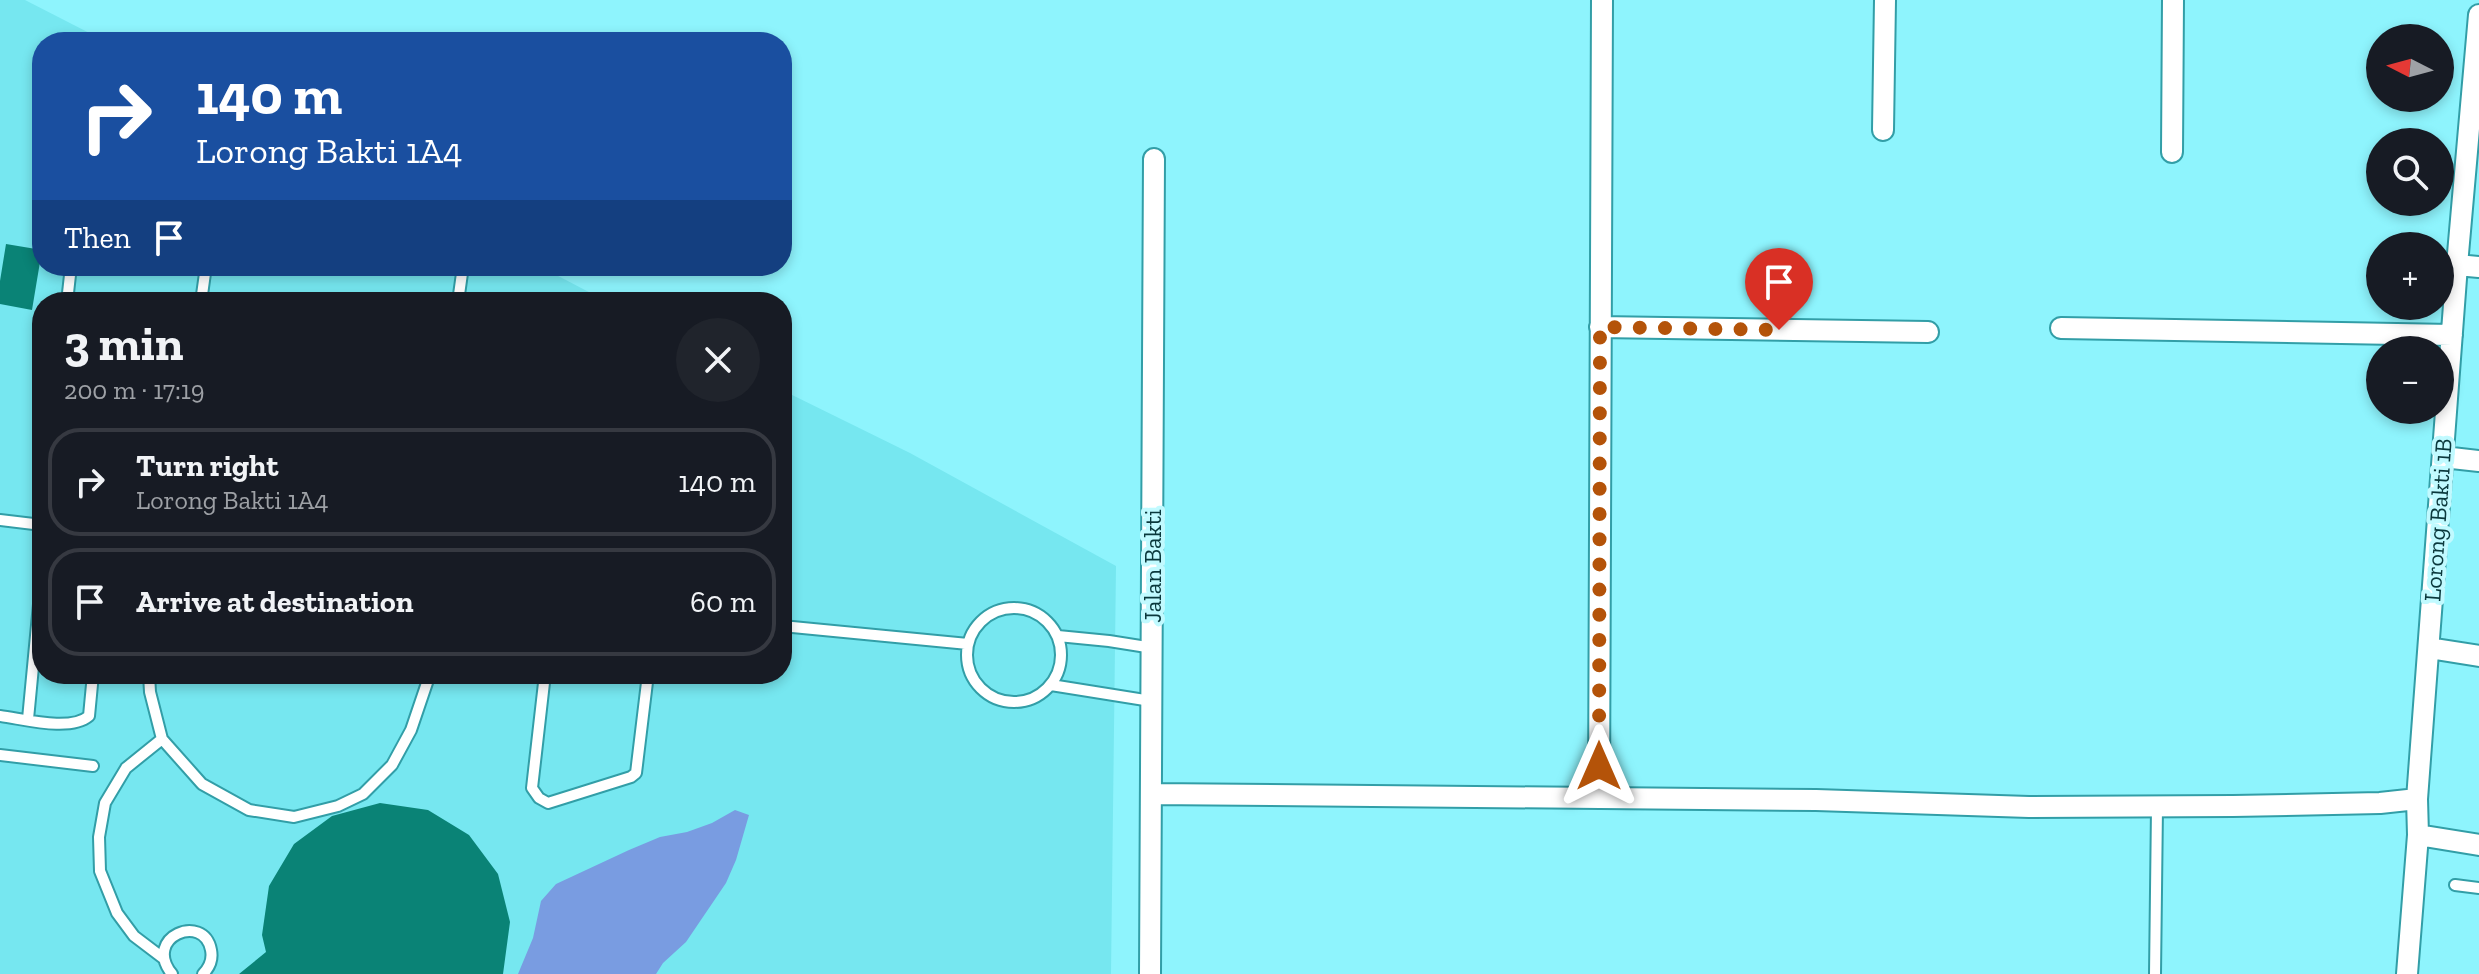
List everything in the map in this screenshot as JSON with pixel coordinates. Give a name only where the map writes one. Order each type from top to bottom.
[{"type":"street","points":[[1599,798],[1602,0]]},
{"type":"street","points":[[1883,130],[1885,0]]},
{"type":"street","points":[[2172,152],[2173,0]]},
{"type":"street","name":"Lorong Bakti 1B","points":[[2407,974],[2457,265],[2479,15]]},
{"type":"street","name":"Jalan Bakti","points":[[1150,974],[1154,159]]},
{"type":"street","points":[[2457,265],[2479,267]]},
{"type":"street","points":[[1600,327],[1928,332]]},
{"type":"street","points":[[2061,328],[2452,335]]},
{"type":"street","points":[[2443,457],[2479,461]]},
{"type":"street","points":[[2429,648],[2479,656]]},
{"type":"street","points":[[1151,794],[1816,800],[2029,807],[2380,803],[2417,799]]},
{"type":"street","points":[[2418,835],[2479,845]]},
{"type":"lane","points":[[0,520],[32,524]]},
{"type":"lane","points":[[1018,607],[1035,612],[1049,622],[1058,636],[1062,654],[1059,670],[1051,685],[1039,696],[1024,702],[993,698],[971,676],[967,660],[968,644],[986,616],[1001,609],[1018,607]]},
{"type":"lane","points":[[792,627],[968,644]]},
{"type":"lane","points":[[1058,636],[1153,648]]},
{"type":"lane","points":[[28,719],[32,677]]},
{"type":"lane","points":[[0,716],[66,725],[81,723],[89,716],[92,684]]},
{"type":"lane","points":[[150,684],[162,739],[202,784],[249,810],[294,817],[338,806],[363,794],[392,765],[411,730],[427,684]]},
{"type":"lane","points":[[544,684],[532,788],[539,798],[548,803],[636,773],[647,684]]},
{"type":"lane","points":[[1051,685],[1151,701]]},
{"type":"lane","points":[[162,739],[126,768],[105,803],[99,837],[100,871],[117,913],[134,936],[163,958],[172,974]]},
{"type":"lane","points":[[0,755],[93,766]]},
{"type":"lane","points":[[2155,974],[2157,807]]},
{"type":"lane","points":[[2455,885],[2479,888]]},
{"type":"lane","points":[[163,958],[169,940],[185,931],[195,932],[204,936],[212,953],[211,963],[203,974]]},
{"type":"shaded area","points":[[0,0],[25,0],[87,32],[32,32],[32,276],[558,276],[589,292],[32,292],[32,684],[792,684],[792,395],[910,453],[1116,566],[1111,974],[0,974]]},
{"type":"shaded area","points":[[735,810],[749,815],[726,883],[686,942],[663,963],[656,974],[518,974],[533,938],[541,901],[556,884],[660,837],[712,823]]},
{"type":"building","points":[[6,244],[32,248],[32,276],[38,276],[35,292],[32,292],[32,310],[0,304]]},
{"type":"building","points":[[380,803],[428,810],[469,835],[498,874],[510,922],[503,974],[239,974],[266,952],[262,935],[269,886],[294,844],[332,816]]},
{"type":"route","points":[[1599,766],[1600,327],[1779,330]]}]
